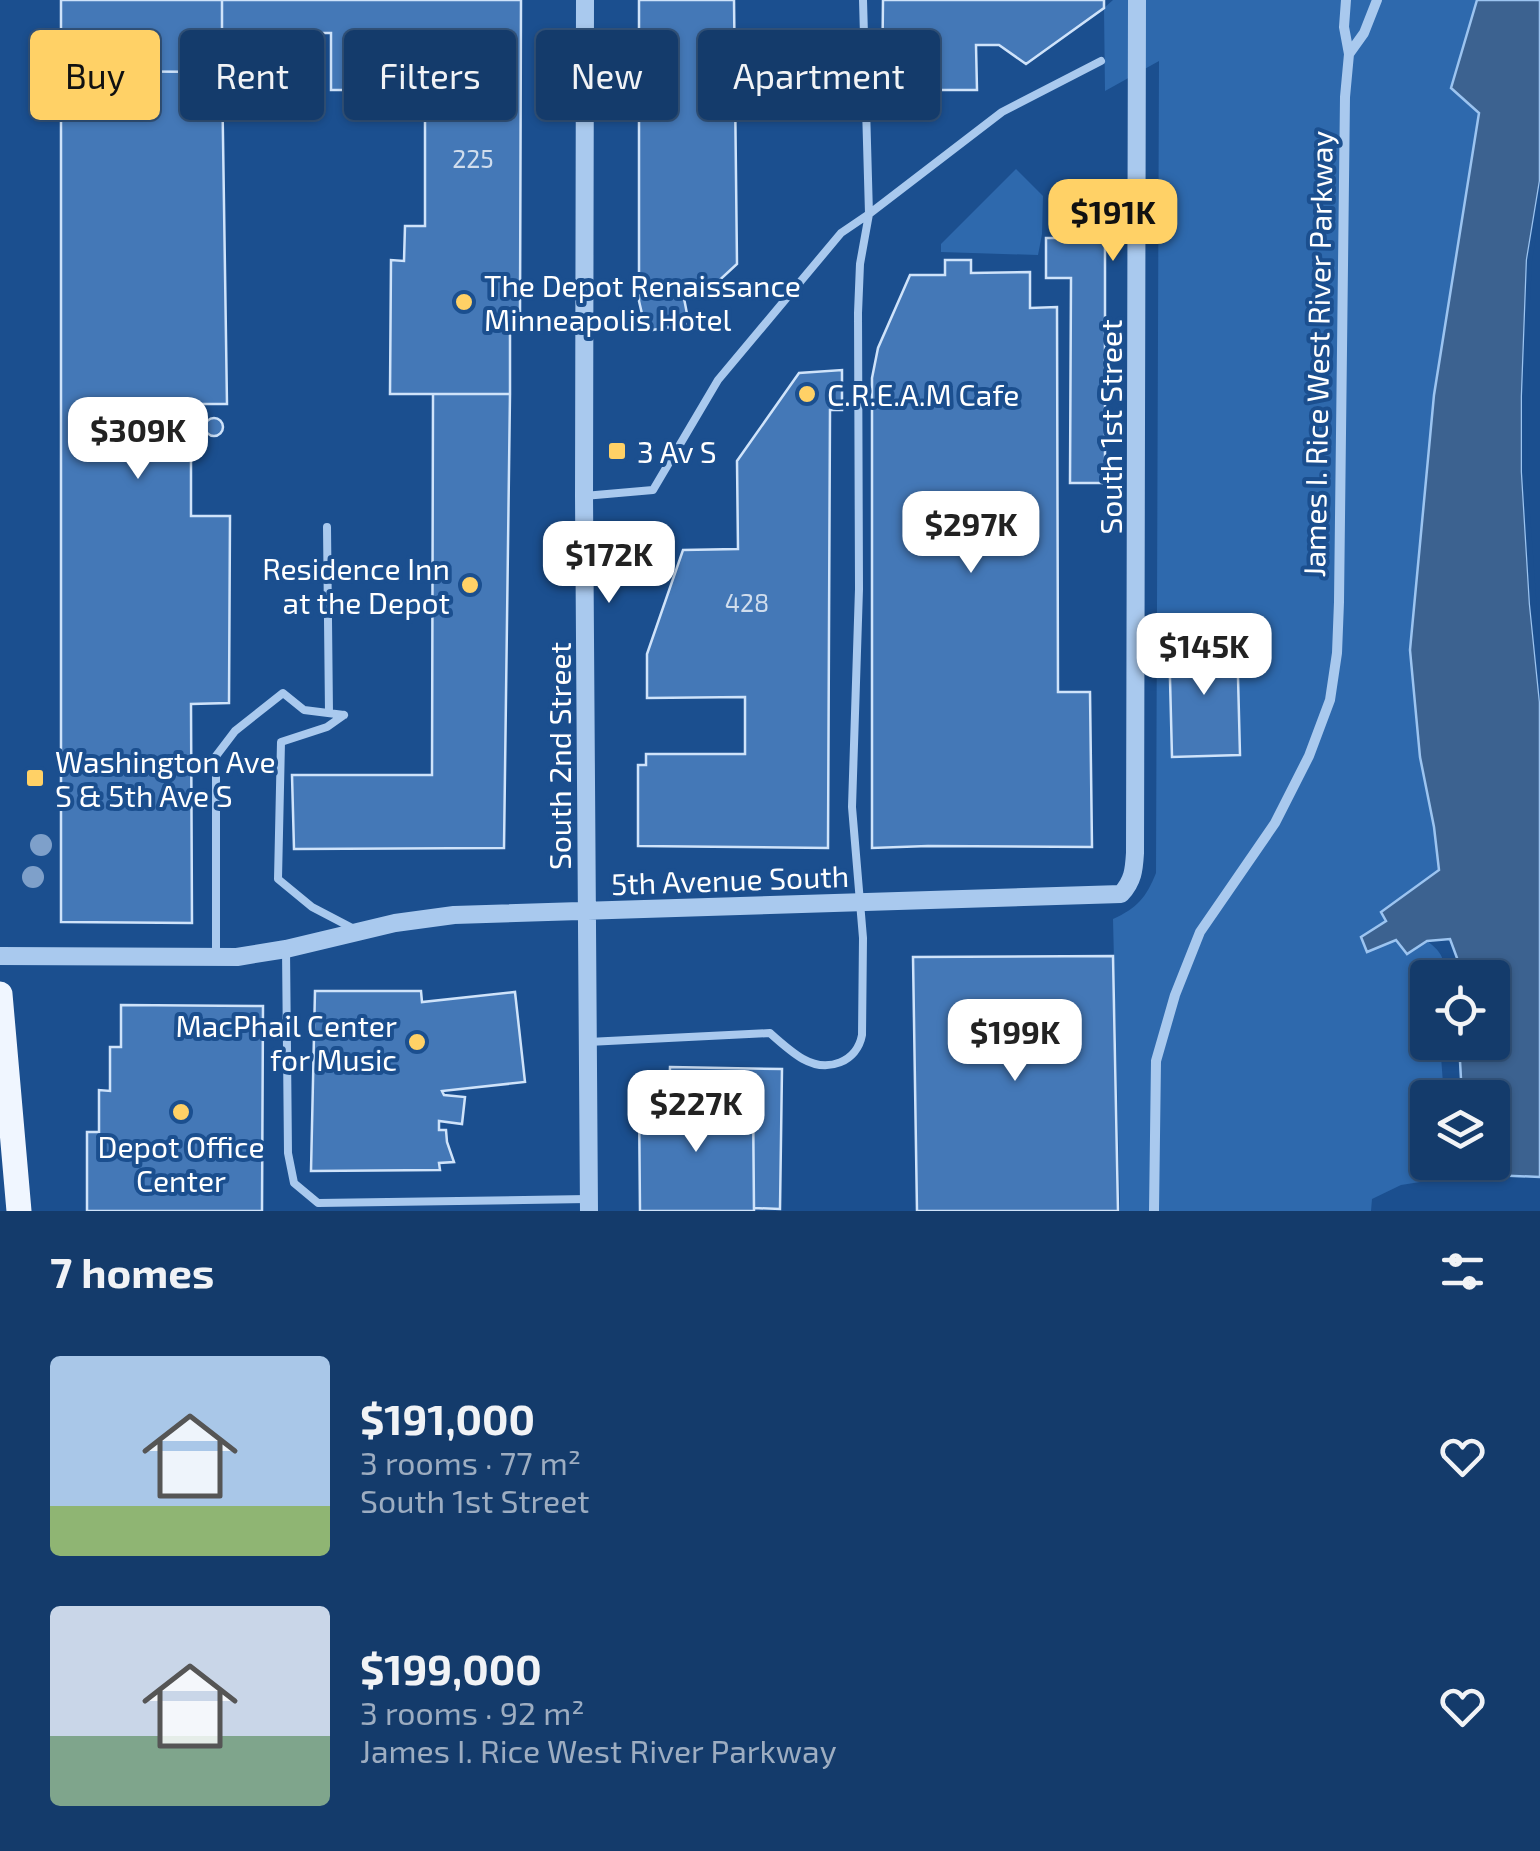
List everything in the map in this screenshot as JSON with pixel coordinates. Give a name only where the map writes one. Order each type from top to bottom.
[{"type":"main road","points":[[0,994],[20,1211]]},
{"type":"street","name":"South 2nd Street","points":[[585,0],[589,1205]]},
{"type":"street","name":"South 1st Street","points":[[1135,853],[1138,0]]},
{"type":"street","name":"James I. Rice West River Parkway","points":[[1154,1211],[1156,1061],[1175,995],[1200,932],[1275,822],[1309,756],[1330,700],[1340,602],[1346,0]]},
{"type":"street","name":"James I. Rice West River Parkway","points":[[1348,54],[1364,34],[1377,0]]},
{"type":"street","name":"5th Avenue South","points":[[0,956],[238,957],[396,923],[454,915],[1121,894],[1130,884],[1135,853]]},
{"type":"lane","points":[[588,1042],[770,1032],[804,1060],[816,1064],[842,1063],[860,1047],[863,944],[852,807],[859,588],[858,313],[860,264],[870,214],[863,0]]},
{"type":"lane","points":[[584,496],[653,490],[718,380],[841,233],[1002,112],[1101,61]]},
{"type":"lane","points":[[327,527],[330,713]]},
{"type":"lane","points":[[216,957],[216,756],[235,730],[283,692],[304,710],[344,715],[328,726],[280,742],[278,879],[312,906],[358,932]]},
{"type":"lane","points":[[286,949],[288,1154],[294,1182],[318,1203],[589,1205]]},
{"type":"shaded area","points":[[1113,0],[1477,0],[1451,88],[1479,113],[1434,395],[1410,650],[1420,757],[1439,870],[1382,912],[1407,953],[1427,941],[1443,960],[1410,960],[1410,1060],[1441,1060],[1443,1080],[1410,1080],[1410,1180],[1433,1180],[1401,1185],[1372,1199],[1371,1211],[1120,1211],[1113,919],[1140,901],[1156,873],[1159,61],[1105,91],[1104,8]]},
{"type":"shaded area","points":[[1477,0],[1540,0],[1540,181],[1527,260],[1522,472],[1540,702],[1540,1177],[1510,1176],[1510,1080],[1461,1080],[1460,1060],[1510,1060],[1510,960],[1457,960],[1450,939],[1427,941],[1407,954],[1396,940],[1367,952],[1361,937],[1386,921],[1381,912],[1439,870],[1420,757],[1410,650],[1434,395],[1479,113],[1451,88]]},
{"type":"shaded area","points":[[1016,169],[1043,196],[1038,255],[941,252],[941,244]]},
{"type":"pier","points":[[1540,181],[1529,320],[1527,472],[1540,702],[1522,472],[1522,396],[1527,260]]},
{"type":"building","points":[[61,0],[222,0],[222,30],[180,30],[180,72],[160,72],[160,30],[61,30]]},
{"type":"building","points":[[222,0],[521,0],[520,317],[510,317],[510,394],[390,394],[391,260],[404,261],[405,226],[425,226],[425,120],[516,120],[516,30],[344,30],[344,90],[331,90],[331,33],[222,30]]},
{"type":"building","points":[[639,0],[734,0],[734,30],[698,30],[698,120],[735,120],[737,264],[711,288],[682,288],[689,324],[646,331],[639,301],[639,120],[678,120],[678,30],[639,30]]},
{"type":"building","points":[[883,0],[1104,0],[1104,8],[1026,64],[999,45],[976,45],[977,90],[940,90],[940,30],[883,30]]},
{"type":"building","points":[[160,72],[180,72],[180,120],[223,120],[227,404],[191,404],[191,516],[230,516],[229,703],[191,704],[192,923],[61,922],[61,120],[160,120]]},
{"type":"building","points":[[1064,194],[1105,195],[1105,483],[1070,483],[1071,278],[1046,278],[1046,238],[1059,238]]},
{"type":"building","points":[[945,260],[971,260],[971,273],[1030,272],[1030,308],[1057,307],[1058,692],[1090,692],[1092,847],[872,848],[872,378],[878,348],[910,275],[945,275]]},
{"type":"building","points":[[842,370],[842,410],[830,410],[828,848],[638,846],[638,765],[646,765],[646,754],[745,754],[745,697],[647,698],[647,654],[683,550],[738,549],[737,461],[799,373]]},
{"type":"building","name":"Residence Inn at the Depot","points":[[433,394],[510,394],[504,848],[294,849],[292,775],[432,775]]},
{"type":"building","points":[[214,418],[223,427],[214,436],[205,427]]},
{"type":"building","points":[[1237,638],[1240,755],[1172,757],[1169,640]]},
{"type":"building","points":[[1113,956],[1118,1211],[917,1211],[913,957]]},
{"type":"building","name":"MacPhail Center for Music","points":[[315,991],[421,991],[422,1002],[515,992],[525,1082],[442,1091],[444,1095],[465,1097],[462,1124],[439,1121],[439,1130],[446,1130],[454,1162],[439,1163],[440,1170],[311,1171]]},
{"type":"building","name":"Depot Office Center","points":[[121,1005],[263,1006],[262,1211],[87,1211],[87,1132],[99,1132],[99,1090],[110,1091],[110,1047],[121,1047]]},
{"type":"building","points":[[670,1067],[782,1069],[780,1209],[754,1208],[753,1099],[669,1099]]},
{"type":"building","points":[[639,1099],[753,1099],[754,1211],[640,1211]]},
{"type":"place","name":"The Depot Renaissance Minneapolis Hotel","points":[[464,302]]},
{"type":"place","name":"C.R.E.A.M Cafe","points":[[807,394]]},
{"type":"place","name":"3 Av S","points":[[617,451]]},
{"type":"place","name":"Residence Inn at the Depot","points":[[470,585]]},
{"type":"place","name":"Washington Ave S & 5th Ave S","points":[[35,778]]},
{"type":"place","name":"MacPhail Center for Music","points":[[417,1042]]},
{"type":"place","name":"Depot Office Center","points":[[181,1112]]}]
